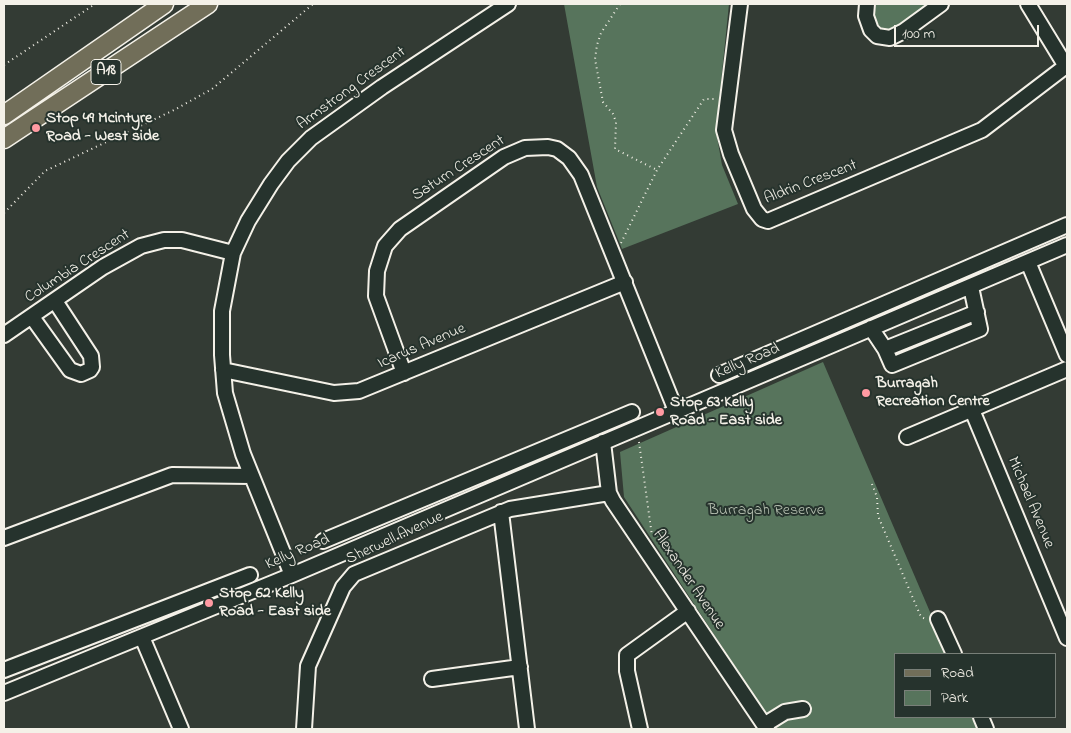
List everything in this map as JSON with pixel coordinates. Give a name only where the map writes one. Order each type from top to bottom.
[{"type":"main road","name":"A18","points":[[4,115],[164,4]]},
{"type":"main road","name":"A18","points":[[4,140],[208,4]]},
{"type":"street","name":"Armstrong Crescent","points":[[292,574],[251,476],[233,427],[225,393],[222,312],[233,253],[248,220],[271,184],[288,161],[310,138],[382,87],[508,4]]},
{"type":"street","name":"Aldrin Crescent","points":[[740,4],[724,130],[731,154],[754,209],[762,219],[768,221],[982,130],[1067,67]]},
{"type":"street","points":[[867,4],[866,16],[870,30],[877,36],[890,38],[904,31],[941,4]]},
{"type":"street","points":[[1028,4],[1067,67]]},
{"type":"street","name":"Saturn Crescent","points":[[404,373],[376,296],[377,271],[384,246],[400,229],[504,157],[526,148],[542,147],[557,149],[569,158],[581,175],[676,411]]},
{"type":"street","name":"Kelly Road","points":[[719,375],[1067,225]]},
{"type":"street","name":"Columbia Crescent","points":[[4,335],[116,259],[141,246],[155,241],[182,240],[233,253]]},
{"type":"street","name":"Kelly Road","points":[[4,693],[292,574],[1067,245]]},
{"type":"street","points":[[1028,262],[1067,354]]},
{"type":"street","name":"Icarus Avenue","points":[[223,370],[343,394],[367,389],[625,282]]},
{"type":"street","points":[[871,328],[885,349],[892,365],[980,329],[971,287]]},
{"type":"street","points":[[897,298],[904,314]]},
{"type":"street","points":[[32,317],[70,370],[81,374],[90,370],[92,367],[91,356],[55,300]]},
{"type":"street","points":[[907,437],[1067,369]]},
{"type":"street","name":"Michael Avenue","points":[[972,410],[1067,638]]},
{"type":"street","name":"Kelly Road","points":[[323,541],[632,412]]},
{"type":"street","name":"Alexander Avenue","points":[[603,442],[610,493],[766,727]]},
{"type":"street","points":[[489,472],[496,488]]},
{"type":"street","points":[[4,538],[172,476],[251,476]]},
{"type":"street","name":"Sherwell Avenue","points":[[304,729],[308,666],[343,587],[350,577],[365,568],[501,512],[525,506],[610,493]]},
{"type":"street","points":[[501,512],[527,729]]},
{"type":"street","name":"Kelly Road","points":[[4,670],[250,575]]},
{"type":"street","points":[[640,729],[626,671],[627,655],[688,611]]},
{"type":"street","points":[[932,619],[953,653]]},
{"type":"street","points":[[142,636],[181,729]]},
{"type":"street","points":[[79,642],[87,660]]},
{"type":"street","points":[[432,679],[520,667]]},
{"type":"street","points":[[766,727],[784,712],[803,709]]},
{"type":"path","points":[[4,65],[95,4]]},
{"type":"path","points":[[4,213],[45,171],[174,110],[212,89],[313,4]]},
{"type":"path","points":[[620,4],[601,34],[594,59],[603,102],[613,114],[616,122],[615,150],[656,170]]},
{"type":"path","points":[[616,260],[622,238],[656,170],[704,99],[727,98]]},
{"type":"path","points":[[639,442],[656,564]]},
{"type":"path","points":[[872,484],[877,497],[878,516],[922,617],[932,619]]},
{"type":"green space","points":[[564,4],[729,4],[716,131],[722,165],[738,204],[622,249],[597,187]]},
{"type":"green space","points":[[876,4],[932,4],[896,30],[882,30],[874,17]]},
{"type":"green space","name":"Burragah Reserve","points":[[823,362],[948,653],[894,653],[894,718],[975,718],[980,729],[776,729],[624,497],[620,452]]},
{"type":"place","name":"Stop 49 Mcintyre Road - West side","points":[[36,128]]},
{"type":"place","name":"Burragah Recreation Centre","points":[[866,393]]},
{"type":"place","name":"Stop 63 Kelly Road - East side","points":[[660,412]]},
{"type":"place","name":"Stop 62 Kelly Road - East side","points":[[209,603]]}]
